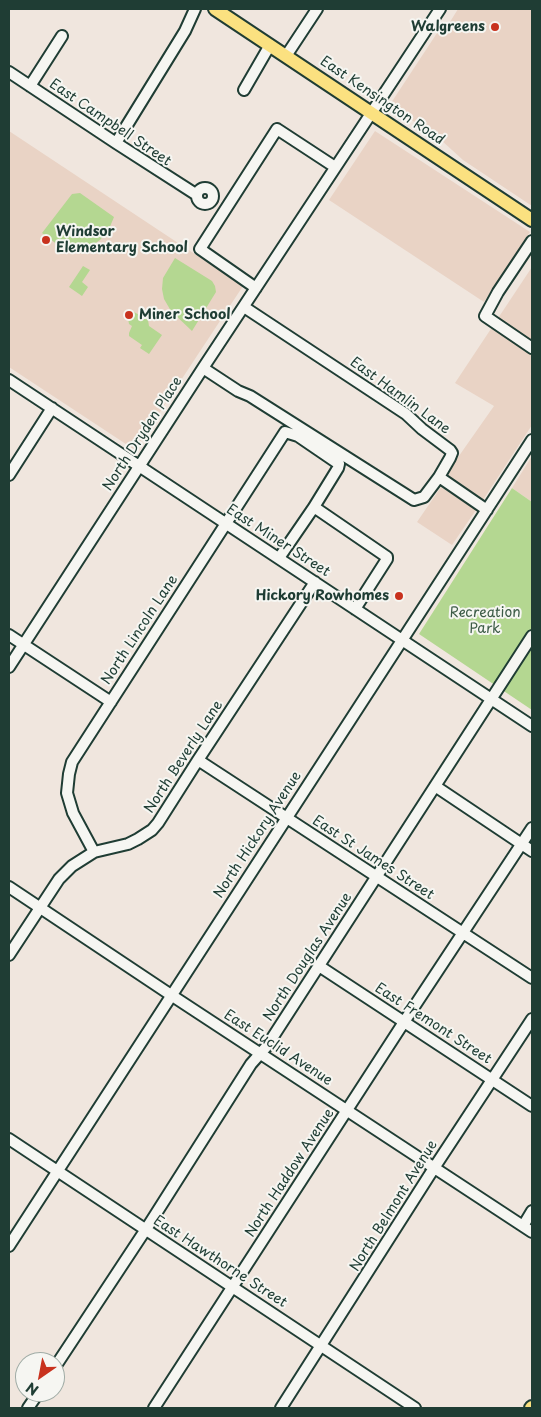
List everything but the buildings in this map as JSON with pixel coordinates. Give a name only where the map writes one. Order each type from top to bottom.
[{"type":"main road","name":"East Kensington Road","points":[[215,9],[532,220]]},
{"type":"street","points":[[116,144],[185,31],[195,9]]},
{"type":"street","points":[[286,56],[317,9]]},
{"type":"street","name":"North Dryden Place","points":[[9,667],[202,368],[440,9]]},
{"type":"street","points":[[30,86],[62,36]]},
{"type":"street","points":[[244,90],[270,45]]},
{"type":"street","name":"East Campbell Street","points":[[9,72],[192,194],[197,195]]},
{"type":"street","points":[[256,288],[200,249],[277,130],[335,167]]},
{"type":"street","points":[[532,241],[498,292],[485,316],[532,348]]},
{"type":"street","name":"East Hamlin Lane","points":[[202,368],[238,391],[250,396],[414,500],[424,497],[439,477],[450,458],[452,453],[450,450],[406,414],[244,307]]},
{"type":"street","name":"East Miner Street","points":[[9,380],[532,726]]},
{"type":"street","points":[[9,475],[52,408]]},
{"type":"street","name":"North Lincoln Lane","points":[[94,852],[73,813],[67,793],[69,774],[78,752],[285,432],[298,436],[338,464],[338,468],[314,507]]},
{"type":"street","name":"North Hickory Avenue","points":[[9,1246],[532,440]]},
{"type":"street","points":[[439,477],[487,510]]},
{"type":"street","points":[[279,558],[314,507],[387,557],[355,609]]},
{"type":"street","name":"North Beverly Lane","points":[[9,955],[58,879],[72,866],[94,852],[128,844],[152,830],[158,823],[315,582]]},
{"type":"street","points":[[9,635],[110,702]]},
{"type":"street","name":"North Douglas Avenue","points":[[65,1353],[251,1064],[267,1046],[532,636]]},
{"type":"street","name":"East St James Street","points":[[198,760],[532,978]]},
{"type":"street","points":[[435,786],[532,851]]},
{"type":"street","name":"North Haddow Avenue","points":[[154,1408],[532,828]]},
{"type":"street","name":"East Euclid Avenue","points":[[9,887],[532,1232]]},
{"type":"street","name":"East Fremont Street","points":[[319,966],[532,1106]]},
{"type":"street","name":"North Belmont Avenue","points":[[281,1408],[434,1168],[532,1019]]},
{"type":"street","name":"East Hawthorne Street","points":[[9,1140],[322,1346],[410,1407]]},
{"type":"street","points":[[523,1226],[532,1211]]},
{"type":"shaded area","points":[[458,9],[532,9],[532,206],[463,160],[441,140],[391,106],[391,103],[439,30],[445,30]]},
{"type":"shaded area","name":"Miner School","points":[[9,131],[243,286],[135,450],[9,367]]},
{"type":"shaded area","points":[[375,131],[530,232],[484,302],[329,200]]},
{"type":"shaded area","points":[[532,267],[532,425],[483,500],[448,476],[447,473],[494,406],[455,383]]},
{"type":"shaded area","points":[[532,456],[532,502],[512,488]]},
{"type":"shaded area","points":[[441,487],[476,510],[452,545],[417,522]]},
{"type":"green space","points":[[80,193],[114,217],[109,229],[100,240],[87,249],[72,249],[58,245],[42,233],[72,194]]},
{"type":"green space","points":[[175,258],[212,281],[215,286],[216,292],[192,331],[171,311],[164,299],[162,289],[163,278]]},
{"type":"green space","points":[[83,266],[90,270],[82,282],[88,287],[82,296],[69,287]]},
{"type":"green space","points":[[131,312],[148,320],[149,326],[162,335],[149,354],[140,348],[142,345],[129,336],[132,326],[129,324],[128,318]]},
{"type":"green space","name":"Recreation Park","points":[[512,488],[532,502],[532,710],[419,634]]},
{"type":"place","name":"Walgreens","points":[[495,27]]},
{"type":"place","name":"Windsor Elementary School","points":[[46,240]]},
{"type":"place","name":"Miner School","points":[[129,315]]},
{"type":"place","name":"Hickory Rowhomes","points":[[399,596]]}]
